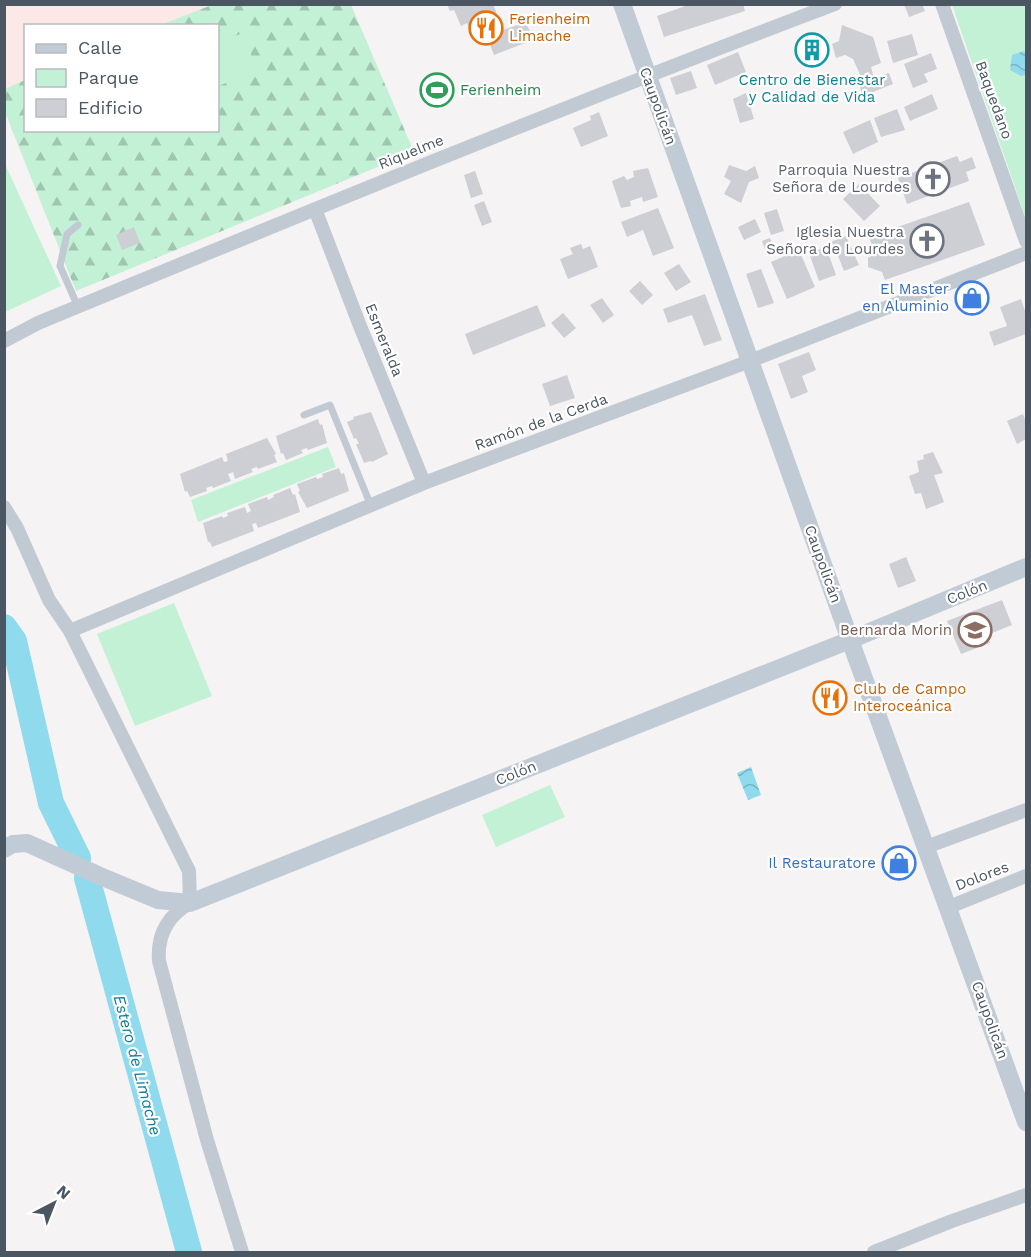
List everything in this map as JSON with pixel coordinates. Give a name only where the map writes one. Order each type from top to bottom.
[{"type":"street","name":"Caupolicán","points":[[622,4],[1026,1122]]},
{"type":"street","name":"Riquelme","points":[[4,341],[38,323],[315,209],[647,75],[835,4]]},
{"type":"street","name":"Baquedano","points":[[942,4],[1026,241]]},
{"type":"street","name":"Esmeralda","points":[[315,209],[360,327],[424,483]]},
{"type":"street","name":"Ramón de la Cerda","points":[[70,631],[424,483],[750,361],[1026,253]]},
{"type":"street","points":[[4,507],[17,528],[49,600],[70,631],[189,871],[189,903],[167,923],[159,941],[159,961],[207,1140],[242,1252]]},
{"type":"street","name":"Colón","points":[[4,849],[18,843],[27,843],[158,900],[189,903],[850,640],[1026,567]]},
{"type":"street","points":[[926,848],[1026,810]]},
{"type":"street","name":"Dolores","points":[[949,907],[1026,876]]},
{"type":"street","points":[[874,1252],[1026,1195]]},
{"type":"lane","points":[[78,225],[67,234],[60,266],[78,307]]},
{"type":"lane","points":[[304,415],[330,405],[371,506]]},
{"type":"shaded area","points":[[5,5],[212,5],[163,24],[24,24],[24,80],[5,89]]},
{"type":"green space","points":[[212,5],[351,5],[414,152],[76,291],[5,112],[5,89],[24,80],[24,132],[219,132],[219,24],[163,24]]},
{"type":"green space","points":[[952,5],[1026,5],[1026,219]]},
{"type":"green space","points":[[243,33],[257,71],[219,86],[219,43]]},
{"type":"green space","points":[[5,164],[61,286],[4,312]]},
{"type":"green space","points":[[328,447],[336,467],[198,522],[191,500]]},
{"type":"green space","points":[[174,603],[212,696],[135,726],[97,634]]},
{"type":"green space","points":[[550,785],[565,817],[496,847],[482,815]]},
{"type":"water","points":[[1024,51],[1026,75],[1021,76],[1010,70],[1012,55]]},
{"type":"water","name":"Ferienheim","points":[[439,76],[449,99],[436,104],[426,81]]},
{"type":"water","points":[[751,767],[761,795],[748,800],[737,773]]},
{"type":"building","name":"Ferienheim Limache","points":[[447,4],[493,4],[503,30],[526,22],[533,40],[494,55],[485,31],[472,36],[467,23],[461,26],[454,10],[450,11]]},
{"type":"building","points":[[691,4],[743,4],[745,11],[664,37],[657,16]]},
{"type":"building","points":[[904,4],[922,4],[925,11],[909,17]]},
{"type":"building","points":[[842,25],[873,37],[881,63],[871,67],[874,78],[889,73],[893,84],[863,96],[859,85],[864,83],[853,59],[845,55],[836,58],[832,44],[839,41]]},
{"type":"building","points":[[912,34],[918,55],[893,63],[887,41]]},
{"type":"building","name":"Centro de Bienestar y Calidad de Vida","points":[[815,36],[823,60],[809,65],[801,40]]},
{"type":"building","points":[[738,52],[746,72],[715,85],[707,65]]},
{"type":"building","points":[[931,53],[937,69],[924,74],[928,82],[913,88],[904,64]]},
{"type":"building","points":[[691,71],[697,88],[676,95],[670,78]]},
{"type":"building","points":[[746,93],[754,119],[740,123],[733,99]]},
{"type":"building","points":[[932,94],[938,109],[910,121],[904,107]]},
{"type":"building","points":[[897,109],[905,130],[881,137],[874,118]]},
{"type":"building","points":[[599,112],[608,136],[581,147],[573,128],[591,120],[590,116]]},
{"type":"building","points":[[870,120],[878,142],[853,154],[843,132]]},
{"type":"building","name":"Parroquia Nuestra Señora de Lourdes","points":[[957,156],[960,162],[972,157],[976,168],[966,172],[969,181],[907,204],[898,178]]},
{"type":"building","points":[[729,165],[746,171],[755,166],[759,178],[749,182],[741,203],[724,194],[731,181],[724,177]]},
{"type":"building","points":[[648,168],[658,197],[643,202],[642,197],[630,201],[631,206],[621,208],[612,181],[624,176],[627,180],[634,177],[633,171]]},
{"type":"building","points":[[475,171],[483,194],[471,198],[464,175]]},
{"type":"building","points":[[859,184],[880,206],[864,221],[843,199]]},
{"type":"building","points":[[484,201],[492,222],[482,226],[474,205]]},
{"type":"building","name":"Iglesia Nuestra Señora de Lourdes","points":[[969,202],[985,245],[885,280],[882,272],[868,267],[868,258],[875,253],[869,237]]},
{"type":"building","points":[[658,208],[674,248],[653,256],[643,230],[627,237],[621,222]]},
{"type":"building","points":[[777,209],[784,231],[771,235],[764,213]]},
{"type":"building","points":[[755,219],[761,232],[744,240],[738,227]]},
{"type":"building","points":[[134,227],[140,243],[122,250],[116,235]]},
{"type":"building","points":[[846,236],[859,265],[844,271],[837,253],[831,255],[828,243]]},
{"type":"building","points":[[770,238],[773,245],[765,249],[762,241]]},
{"type":"building","points":[[581,244],[583,249],[590,246],[598,267],[568,279],[560,259],[573,254],[570,248]]},
{"type":"building","points":[[826,247],[836,275],[819,281],[809,253]]},
{"type":"building","points":[[799,250],[815,287],[787,299],[771,262]]},
{"type":"building","points":[[679,264],[691,282],[676,291],[664,273]]},
{"type":"building","points":[[761,269],[774,303],[758,308],[746,274]]},
{"type":"building","points":[[640,281],[653,295],[642,305],[629,291]]},
{"type":"building","points":[[705,294],[722,340],[704,346],[692,315],[668,323],[663,309]]},
{"type":"building","points":[[602,298],[614,315],[603,323],[590,305]]},
{"type":"building","points":[[1021,299],[1026,314],[1026,334],[994,346],[989,332],[1007,326],[1000,307]]},
{"type":"building","points":[[537,305],[546,326],[473,355],[465,334]]},
{"type":"building","points":[[563,313],[576,328],[564,338],[551,323]]},
{"type":"building","points":[[809,352],[816,370],[802,376],[808,392],[791,399],[778,364]]},
{"type":"building","points":[[567,375],[575,398],[550,406],[542,384]]},
{"type":"building","points":[[371,412],[388,454],[372,462],[364,463],[356,444],[359,444],[356,438],[354,439],[347,422],[354,419],[353,417]]},
{"type":"building","points":[[1023,414],[1026,422],[1026,439],[1017,444],[1007,421]]},
{"type":"building","points":[[318,419],[320,425],[322,424],[327,443],[308,450],[307,448],[301,450],[303,453],[286,460],[283,453],[281,454],[276,436]]},
{"type":"building","points":[[267,438],[276,454],[274,455],[277,462],[258,469],[257,467],[251,469],[253,472],[235,479],[233,472],[228,474],[231,481],[213,488],[212,486],[206,488],[207,491],[190,497],[187,491],[185,492],[180,474],[222,457],[224,462],[228,461],[226,454]]},
{"type":"building","points":[[933,452],[943,473],[934,475],[944,502],[926,509],[921,493],[915,494],[909,476],[919,472],[917,461],[924,459],[923,455]]},
{"type":"building","points":[[339,468],[341,474],[344,473],[349,491],[307,508],[298,492],[300,491],[297,484],[316,477],[317,479],[323,477],[322,474]]},
{"type":"building","points":[[290,488],[293,495],[295,494],[300,512],[258,528],[256,523],[252,524],[254,531],[212,547],[208,542],[203,523],[222,516],[223,518],[228,516],[227,513],[245,507],[247,513],[251,511],[248,504],[267,497],[268,500],[274,497],[273,495]]},
{"type":"building","points":[[906,557],[916,581],[898,588],[889,564]]},
{"type":"building","name":"Bernarda Morin","points":[[1002,600],[1012,625],[987,635],[990,643],[961,654],[947,621]]},
{"type":"waterway","name":"Estero de Limache","points":[[4,627],[14,641],[51,803],[78,858]]},
{"type":"waterway","name":"Estero de Limache","points":[[87,878],[189,1252]]},
{"type":"place","name":"Ferienheim Limache","points":[[486,28]]},
{"type":"place","name":"Centro de Bienestar y Calidad de Vida","points":[[812,50]]},
{"type":"place","name":"Ferienheim","points":[[437,90]]},
{"type":"place","name":"Parroquia Nuestra Señora de Lourdes","points":[[933,179]]},
{"type":"place","name":"Iglesia Nuestra Señora de Lourdes","points":[[927,241]]},
{"type":"place","name":"El Master en Aluminio","points":[[972,298]]},
{"type":"place","name":"Bernarda Morin","points":[[975,630]]},
{"type":"place","name":"Club de Campo Interoceánica","points":[[830,698]]},
{"type":"place","name":"Il Restauratore","points":[[899,863]]}]
